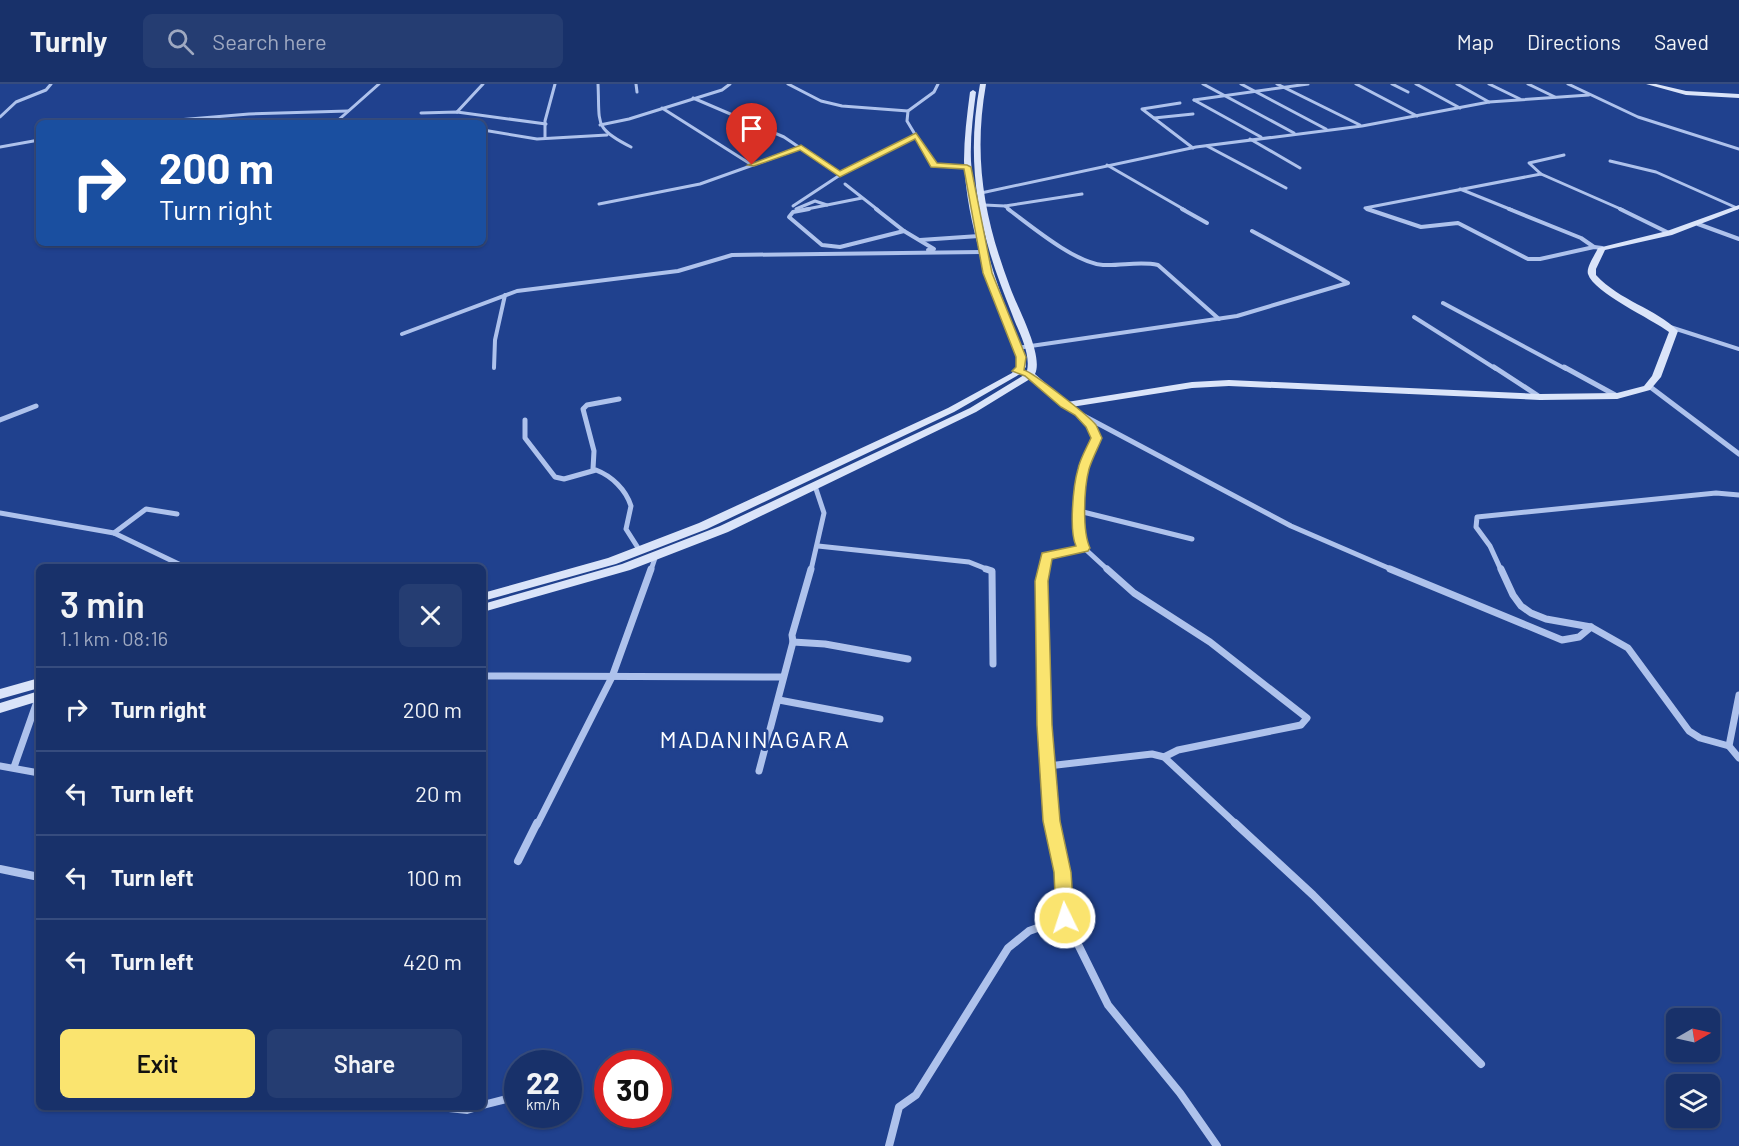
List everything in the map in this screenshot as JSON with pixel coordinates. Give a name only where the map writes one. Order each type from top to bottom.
[{"type":"main road","points":[[486,608],[562,587],[724,529],[973,410],[1029,374],[1033,364],[1028,346],[993,256],[982,222],[971,172],[966,132],[975,84]]},
{"type":"main road","points":[[486,596],[549,580],[640,551],[703,526],[995,388],[1021,367],[1021,357],[988,273],[979,236],[984,205],[971,172],[975,157],[975,132],[983,84]]},
{"type":"main road","points":[[1649,84],[1686,93],[1739,96]]},
{"type":"main road","points":[[1017,371],[1029,374],[1065,405],[1192,385],[1229,383],[1540,397],[1617,396],[1648,386],[1656,377],[1674,331],[1621,302],[1600,286],[1592,275],[1598,248],[1669,233],[1698,224],[1738,207]]},
{"type":"main road","points":[[0,694],[36,684]]},
{"type":"main road","points":[[0,708],[36,697]]},
{"type":"street","points":[[0,117],[16,102],[46,90],[51,84]]},
{"type":"street","points":[[338,120],[379,84]]},
{"type":"street","points":[[457,112],[483,84]]},
{"type":"street","points":[[545,138],[555,84]]},
{"type":"street","points":[[598,84],[600,125],[607,135]]},
{"type":"street","points":[[636,84],[637,92]]},
{"type":"street","points":[[600,125],[722,90],[730,84]]},
{"type":"street","points":[[788,84],[821,101],[842,106],[909,111]]},
{"type":"street","points":[[938,84],[934,92],[909,111],[907,121],[934,166],[971,172]]},
{"type":"street","points":[[1203,84],[1294,133]]},
{"type":"street","points":[[1241,84],[1327,130]]},
{"type":"street","points":[[1277,84],[1362,126]]},
{"type":"street","points":[[1261,137],[1194,100],[1308,84]]},
{"type":"street","points":[[1356,84],[1417,116]]},
{"type":"street","points":[[1392,84],[1408,92]]},
{"type":"street","points":[[1416,84],[1460,108]]},
{"type":"street","points":[[1457,84],[1489,102]]},
{"type":"street","points":[[1489,84],[1521,100]]},
{"type":"street","points":[[1528,84],[1557,98]]},
{"type":"street","points":[[1568,84],[1638,117],[1739,149]]},
{"type":"street","points":[[981,193],[1106,165],[1261,137],[1362,126],[1489,102],[1589,95]]},
{"type":"street","points":[[693,98],[784,137],[840,175]]},
{"type":"street","points":[[1180,103],[1142,108],[1193,148]]},
{"type":"street","points":[[662,108],[752,165]]},
{"type":"street","points":[[174,120],[238,114],[348,111]]},
{"type":"street","points":[[421,113],[457,112],[546,124]]},
{"type":"street","points":[[1154,118],[1193,114]]},
{"type":"street","points":[[486,130],[545,138],[607,135],[631,147]]},
{"type":"street","points":[[826,205],[822,201],[812,201],[794,208],[840,175],[916,135]]},
{"type":"street","points":[[1249,139],[1300,168]]},
{"type":"street","points":[[0,147],[36,141]]},
{"type":"street","points":[[1206,146],[1286,188]]},
{"type":"street","points":[[599,204],[700,184],[801,148]]},
{"type":"street","points":[[1564,155],[1529,163],[1540,174],[1602,200],[1669,233]]},
{"type":"street","points":[[1610,161],[1656,172],[1738,207]]},
{"type":"street","points":[[1106,165],[1207,223]]},
{"type":"street","points":[[1540,174],[1365,208],[1421,227],[1458,223],[1528,259],[1540,259],[1598,248]]},
{"type":"street","points":[[839,249],[934,249],[904,231],[844,184]]},
{"type":"street","points":[[1460,189],[1581,238],[1598,248]]},
{"type":"street","points":[[984,205],[1005,206],[1082,194]]},
{"type":"street","points":[[862,198],[789,214],[789,217],[822,245],[840,247],[904,231]]},
{"type":"street","points":[[1005,206],[1042,235],[1088,262],[1103,265],[1146,262],[1158,264],[1219,319]]},
{"type":"street","points":[[1698,224],[1739,239]]},
{"type":"street","points":[[1017,348],[1237,316],[1348,283],[1252,231]]},
{"type":"street","points":[[919,240],[979,236]]},
{"type":"street","points":[[402,334],[517,291],[678,271],[732,255],[982,252]]},
{"type":"street","points":[[494,368],[493,345],[505,295]]},
{"type":"street","points":[[1443,303],[1617,396]]},
{"type":"street","points":[[1414,317],[1540,397]]},
{"type":"street","points":[[1667,326],[1739,349]]},
{"type":"street","points":[[1648,386],[1739,454]]},
{"type":"street","points":[[593,469],[594,451],[583,409],[587,405],[619,399]]},
{"type":"street","points":[[1065,405],[1291,526],[1498,615],[1563,640],[1579,637],[1591,627]]},
{"type":"street","points":[[0,420],[36,406]]},
{"type":"street","points":[[1078,413],[1091,426],[1096,438],[1083,470],[1079,511],[1079,540],[1083,548],[1134,593],[1210,642],[1306,718],[1302,725],[1178,750],[1164,757]]},
{"type":"street","points":[[525,420],[525,438],[555,477],[564,479],[593,469],[600,470],[627,495],[631,507],[626,529],[640,551]]},
{"type":"street","points":[[759,771],[779,700],[793,642],[792,635],[818,546],[824,513],[815,486]]},
{"type":"street","points":[[1739,495],[1716,493],[1477,517],[1476,527],[1490,546],[1513,595],[1521,606],[1546,619],[1591,627],[1632,651],[1693,735],[1729,746],[1739,758]]},
{"type":"street","points":[[114,533],[146,509],[177,514]]},
{"type":"street","points":[[1079,511],[1192,539]]},
{"type":"street","points":[[2,516],[114,533],[178,564]]},
{"type":"street","points":[[818,546],[969,562],[993,571],[993,664]]},
{"type":"street","points":[[1083,548],[1047,556],[1042,581],[1041,623],[1048,766],[1052,821],[1062,872],[1065,918],[1108,1005],[1180,1093],[1217,1146]]},
{"type":"street","points":[[518,861],[612,677],[656,555]]},
{"type":"street","points":[[793,642],[825,644],[908,659]]},
{"type":"street","points":[[486,676],[783,677]]},
{"type":"street","points":[[1729,746],[1739,695]]},
{"type":"street","points":[[779,700],[880,719]]},
{"type":"street","points":[[14,767],[36,705]]},
{"type":"street","points":[[1048,766],[1152,754],[1164,757],[1313,895],[1481,1064]]},
{"type":"street","points":[[0,766],[36,772]]},
{"type":"street","points":[[0,869],[36,875]]},
{"type":"street","points":[[889,1146],[899,1107],[916,1095],[1008,948],[1029,931],[1065,918]]},
{"type":"street","points":[[486,1104],[504,1100]]},
{"type":"district","name":"MADANINAGARA","points":[[755,738]]},
{"type":"route","points":[[752,165],[801,148],[840,175],[916,135],[934,166],[967,167],[981,247],[988,273],[1021,357],[1021,367],[1017,371],[1029,374],[1065,405],[1078,413],[1091,426],[1096,438],[1083,470],[1079,540],[1083,548],[1047,556],[1042,581],[1044,725],[1052,821],[1062,872],[1065,918]]}]
